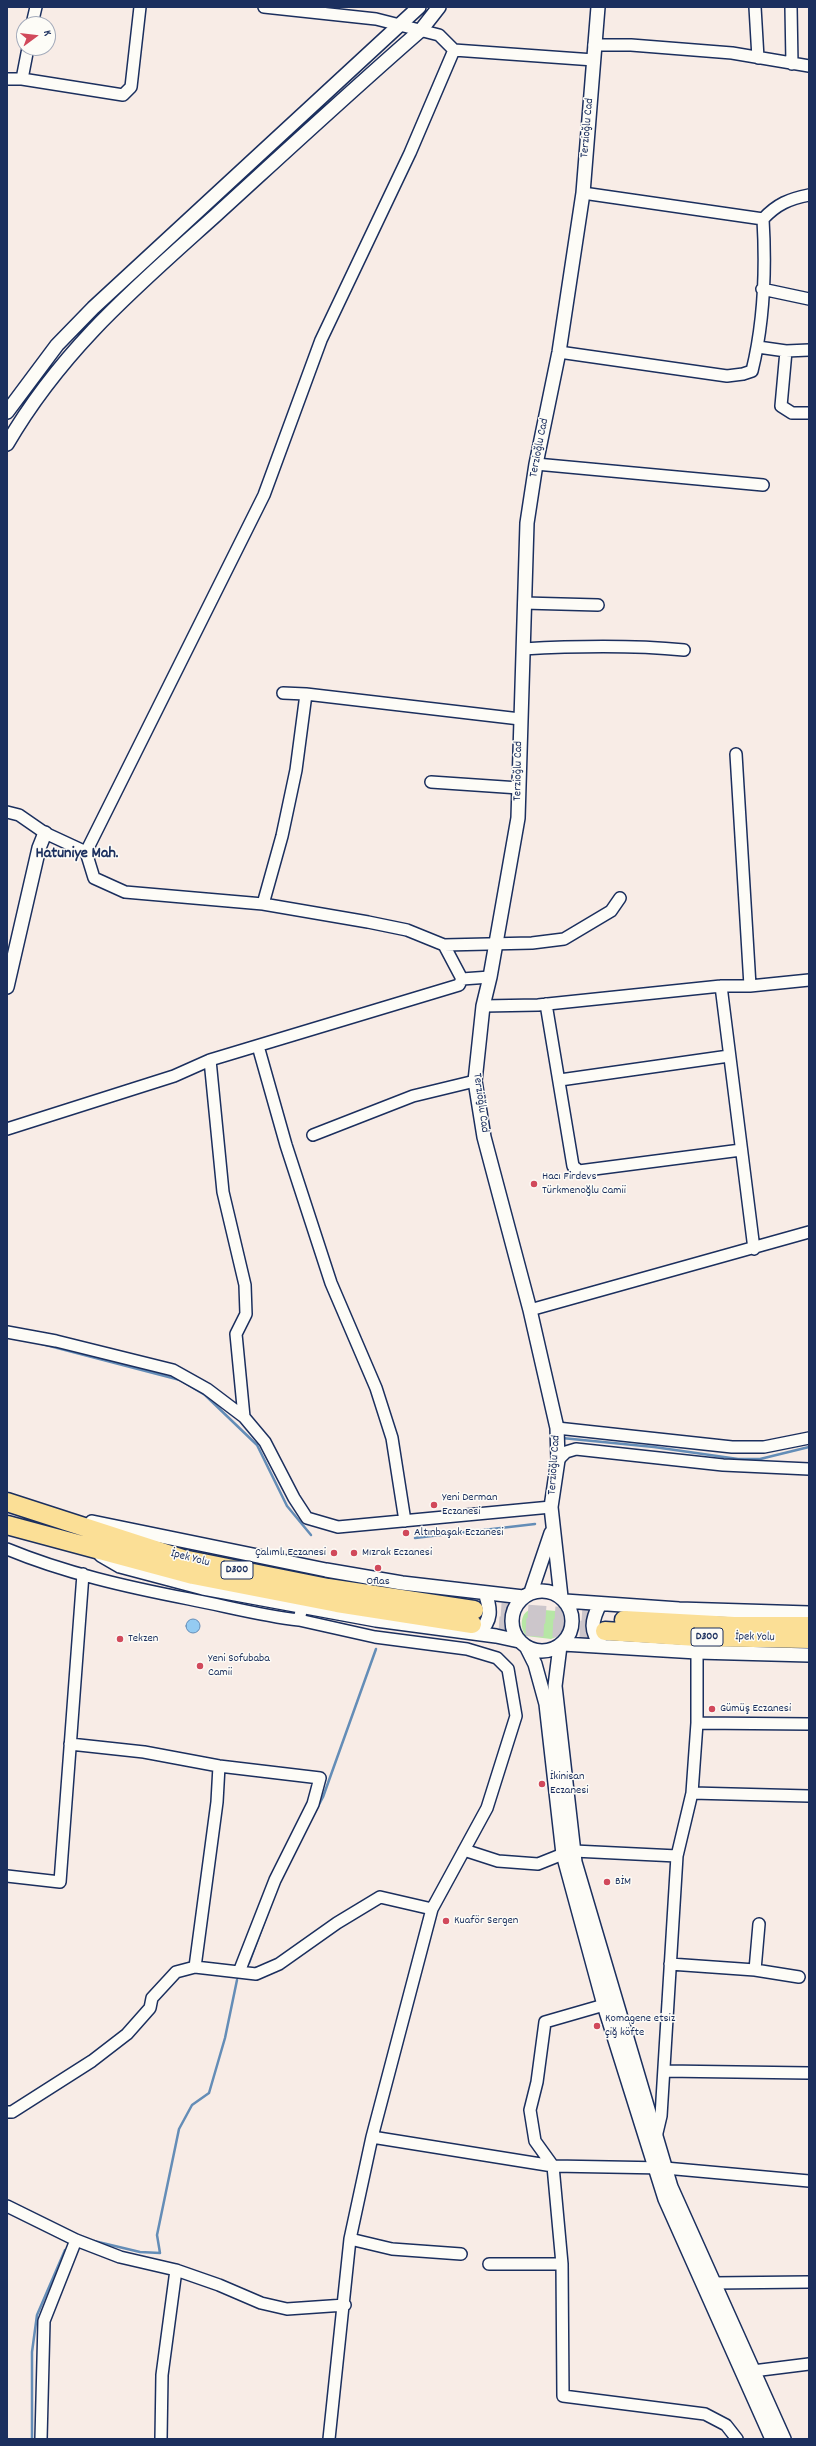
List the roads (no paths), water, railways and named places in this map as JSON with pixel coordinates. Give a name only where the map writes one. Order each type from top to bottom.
[{"type":"highway","name":"İpek Yolu","points":[[7,1502],[183,1559],[328,1588],[475,1622]]},
{"type":"highway","name":"İpek Yolu","points":[[7,1525],[194,1575],[338,1603],[475,1622]]},
{"type":"highway","name":"İpek Yolu","points":[[604,1625],[809,1626]]},
{"type":"highway","name":"İpek Yolu","points":[[604,1625],[697,1637],[809,1639]]},
{"type":"street","points":[[7,79],[22,79],[123,95],[131,87],[140,7]]},
{"type":"street","points":[[264,7],[376,19],[439,35],[454,50],[594,60]]},
{"type":"street","points":[[7,412],[57,345],[88,312],[401,26],[419,7]]},
{"type":"street","points":[[7,444],[30,405],[56,370],[107,314],[421,30],[439,7]]},
{"type":"street","name":"Terzioğlu Cad","points":[[563,1599],[552,1527],[552,1508],[558,1460],[557,1428],[530,1310],[484,1137],[475,1081],[483,1006],[496,945],[518,818],[527,523],[536,464],[559,352],[583,193],[598,7]]},
{"type":"street","points":[[756,7],[758,58]]},
{"type":"street","points":[[791,7],[792,64]]},
{"type":"street","points":[[594,45],[631,45],[732,53],[809,66]]},
{"type":"street","points":[[454,50],[410,152],[321,340],[264,495],[86,852],[94,878],[125,892],[263,904],[407,930],[444,945],[532,943],[564,938],[611,911],[620,898]]},
{"type":"street","points":[[22,79],[26,56]]},
{"type":"street","points":[[583,193],[763,219]]},
{"type":"street","points":[[559,352],[727,376],[752,371],[758,348],[762,289],[766,258],[763,219],[774,207],[788,199],[809,195]]},
{"type":"street","points":[[762,289],[809,299]]},
{"type":"street","points":[[758,348],[786,351],[809,350]]},
{"type":"street","points":[[786,351],[781,406],[792,413],[809,413]]},
{"type":"street","points":[[536,464],[763,485]]},
{"type":"street","points":[[524,603],[598,605]]},
{"type":"street","points":[[523,649],[581,646],[643,646],[684,650]]},
{"type":"street","points":[[283,692],[520,719]]},
{"type":"street","points":[[263,904],[282,836],[296,770],[306,694]]},
{"type":"street","points":[[736,754],[750,986]]},
{"type":"street","points":[[431,782],[519,788]]},
{"type":"street","points":[[7,812],[19,815],[45,832],[86,852]]},
{"type":"street","points":[[7,987],[39,848],[45,832]]},
{"type":"street","points":[[444,945],[462,978]]},
{"type":"street","points":[[462,978],[490,977]]},
{"type":"street","points":[[7,1129],[174,1076],[210,1060],[459,985],[462,978]]},
{"type":"street","points":[[483,1006],[546,1004],[721,986],[750,986],[809,980]]},
{"type":"street","points":[[721,986],[754,1249]]},
{"type":"street","points":[[546,1004],[560,1080],[573,1166],[579,1171],[741,1150]]},
{"type":"street","points":[[258,1046],[286,1145],[331,1283],[376,1388],[392,1438],[405,1521]]},
{"type":"street","points":[[560,1080],[729,1056]]},
{"type":"street","points":[[210,1060],[223,1192],[245,1285],[246,1314],[236,1334],[244,1417]]},
{"type":"street","points":[[313,1135],[413,1096],[475,1081]]},
{"type":"street","points":[[530,1310],[754,1249],[809,1232]]},
{"type":"street","points":[[7,1332],[56,1340],[173,1370],[207,1389],[244,1417],[265,1442],[294,1498],[307,1518],[338,1527],[552,1508]]},
{"type":"street","points":[[557,1428],[732,1447],[764,1447],[809,1438]]},
{"type":"street","points":[[558,1460],[566,1452],[576,1449],[723,1465],[809,1469]]},
{"type":"street","points":[[44,1513],[326,1570],[485,1593],[527,1595],[547,1591],[563,1599],[604,1625],[697,1652],[809,1655]]},
{"type":"street","name":"Terzioğlu Cad","points":[[527,1595],[548,1547],[552,1527]]},
{"type":"street","points":[[85,1546],[120,1566],[203,1588],[302,1607],[475,1622],[544,1652],[604,1625],[679,1609],[809,1613]]},
{"type":"street","points":[[7,1549],[47,1565],[146,1591],[275,1618],[300,1620],[375,1637],[467,1649],[497,1658],[508,1669],[516,1716],[487,1808],[432,1909],[372,2137],[350,2239],[329,2439]]},
{"type":"street","points":[[7,1876],[60,1882],[83,1574]]},
{"type":"street","points":[[475,1622],[484,1628],[490,1616],[485,1593]]},
{"type":"street","points":[[527,1595],[512,1613],[513,1628],[535,1664],[546,1704],[568,1852],[604,2005],[660,2168],[784,2439]]},
{"type":"street","points":[[563,1599],[570,1609],[572,1627],[561,1645],[555,1686],[568,1852],[656,2137],[665,2199],[772,2439]]},
{"type":"street","points":[[300,1620],[302,1607]]},
{"type":"street","points":[[656,2137],[660,2116],[664,2070],[677,1856],[692,1793],[697,1723],[697,1652]]},
{"type":"street","points":[[697,1723],[809,1724]]},
{"type":"street","points":[[70,1744],[144,1752],[219,1766],[320,1778],[313,1804],[275,1880],[240,1972]]},
{"type":"street","points":[[195,1968],[216,1810],[219,1766]]},
{"type":"street","points":[[692,1793],[809,1796]]},
{"type":"street","points":[[464,1850],[498,1861],[538,1864],[568,1852],[677,1856]]},
{"type":"street","points":[[7,2112],[12,2112],[59,2082],[127,2034],[150,2008],[152,1998],[176,1972],[195,1968],[256,1974],[279,1964],[337,1923],[380,1897],[432,1909]]},
{"type":"street","points":[[755,1970],[759,1924]]},
{"type":"street","points":[[670,1964],[755,1970],[799,1977]]},
{"type":"street","points":[[604,2005],[545,2022],[537,2082],[530,2110],[535,2141],[553,2166],[562,2264],[563,2396],[705,2414],[726,2424],[737,2439]]},
{"type":"street","points":[[664,2070],[809,2073]]},
{"type":"street","points":[[372,2137],[553,2166],[660,2168],[809,2181]]},
{"type":"street","points":[[7,2206],[76,2240],[120,2257],[176,2270],[219,2284],[261,2303],[287,2309],[344,2305]]},
{"type":"street","points":[[350,2239],[392,2250],[461,2254]]},
{"type":"street","points":[[41,2439],[44,2321],[76,2240]]},
{"type":"street","points":[[489,2264],[562,2264]]},
{"type":"street","points":[[160,2439],[162,2375],[176,2270]]},
{"type":"street","points":[[714,2284],[809,2282]]},
{"type":"street","points":[[753,2371],[809,2364]]},
{"type":"water","points":[[193,1619],[198,1621],[200,1626],[198,1631],[193,1633],[188,1631],[186,1626],[188,1621]]},
{"type":"waterway","points":[[42,1344],[180,1380],[205,1395],[257,1445],[287,1506],[311,1535]]},
{"type":"waterway","points":[[562,1438],[654,1447],[738,1459],[760,1459],[809,1447]]},
{"type":"waterway","points":[[415,1538],[535,1524]]},
{"type":"waterway","points":[[306,1829],[323,1797],[376,1649]]},
{"type":"waterway","points":[[249,1963],[276,1891]]},
{"type":"waterway","points":[[94,2241],[140,2252],[160,2253],[157,2235],[179,2129],[192,2105],[209,2093],[225,2038],[237,1980]]},
{"type":"waterway","points":[[32,2439],[32,2352],[37,2315],[65,2250]]},
{"type":"tunnel","points":[[474,1610],[607,1619]]},
{"type":"tunnel","points":[[472,1624],[603,1631]]},
{"type":"place","name":"Hacı Firdevs Türkmenoğlu Camii","points":[[534,1184]]},
{"type":"place","name":"Yeni Derman Eczanesi","points":[[434,1505]]},
{"type":"place","name":"Altınbaşak Eczanesi","points":[[406,1533]]},
{"type":"place","name":"Çalımlı Eczanesi","points":[[334,1553]]},
{"type":"place","name":"Mızrak Eczanesi","points":[[354,1553]]},
{"type":"place","name":"Oflas","points":[[378,1568]]},
{"type":"place","name":"Tekzen","points":[[120,1639]]},
{"type":"place","name":"Yeni Sofubaba Camii","points":[[200,1666]]},
{"type":"place","name":"Gümüş Eczanesi","points":[[712,1709]]},
{"type":"place","name":"İkinisan Eczanesi","points":[[542,1784]]},
{"type":"place","name":"BİM","points":[[607,1882]]},
{"type":"place","name":"Kuaför Sergen","points":[[446,1921]]},
{"type":"place","name":"Komagene etsiz çiğ köfte","points":[[597,2026]]},
{"type":"district","name":"Hatuniye Mah.","points":[[77,855]]}]
